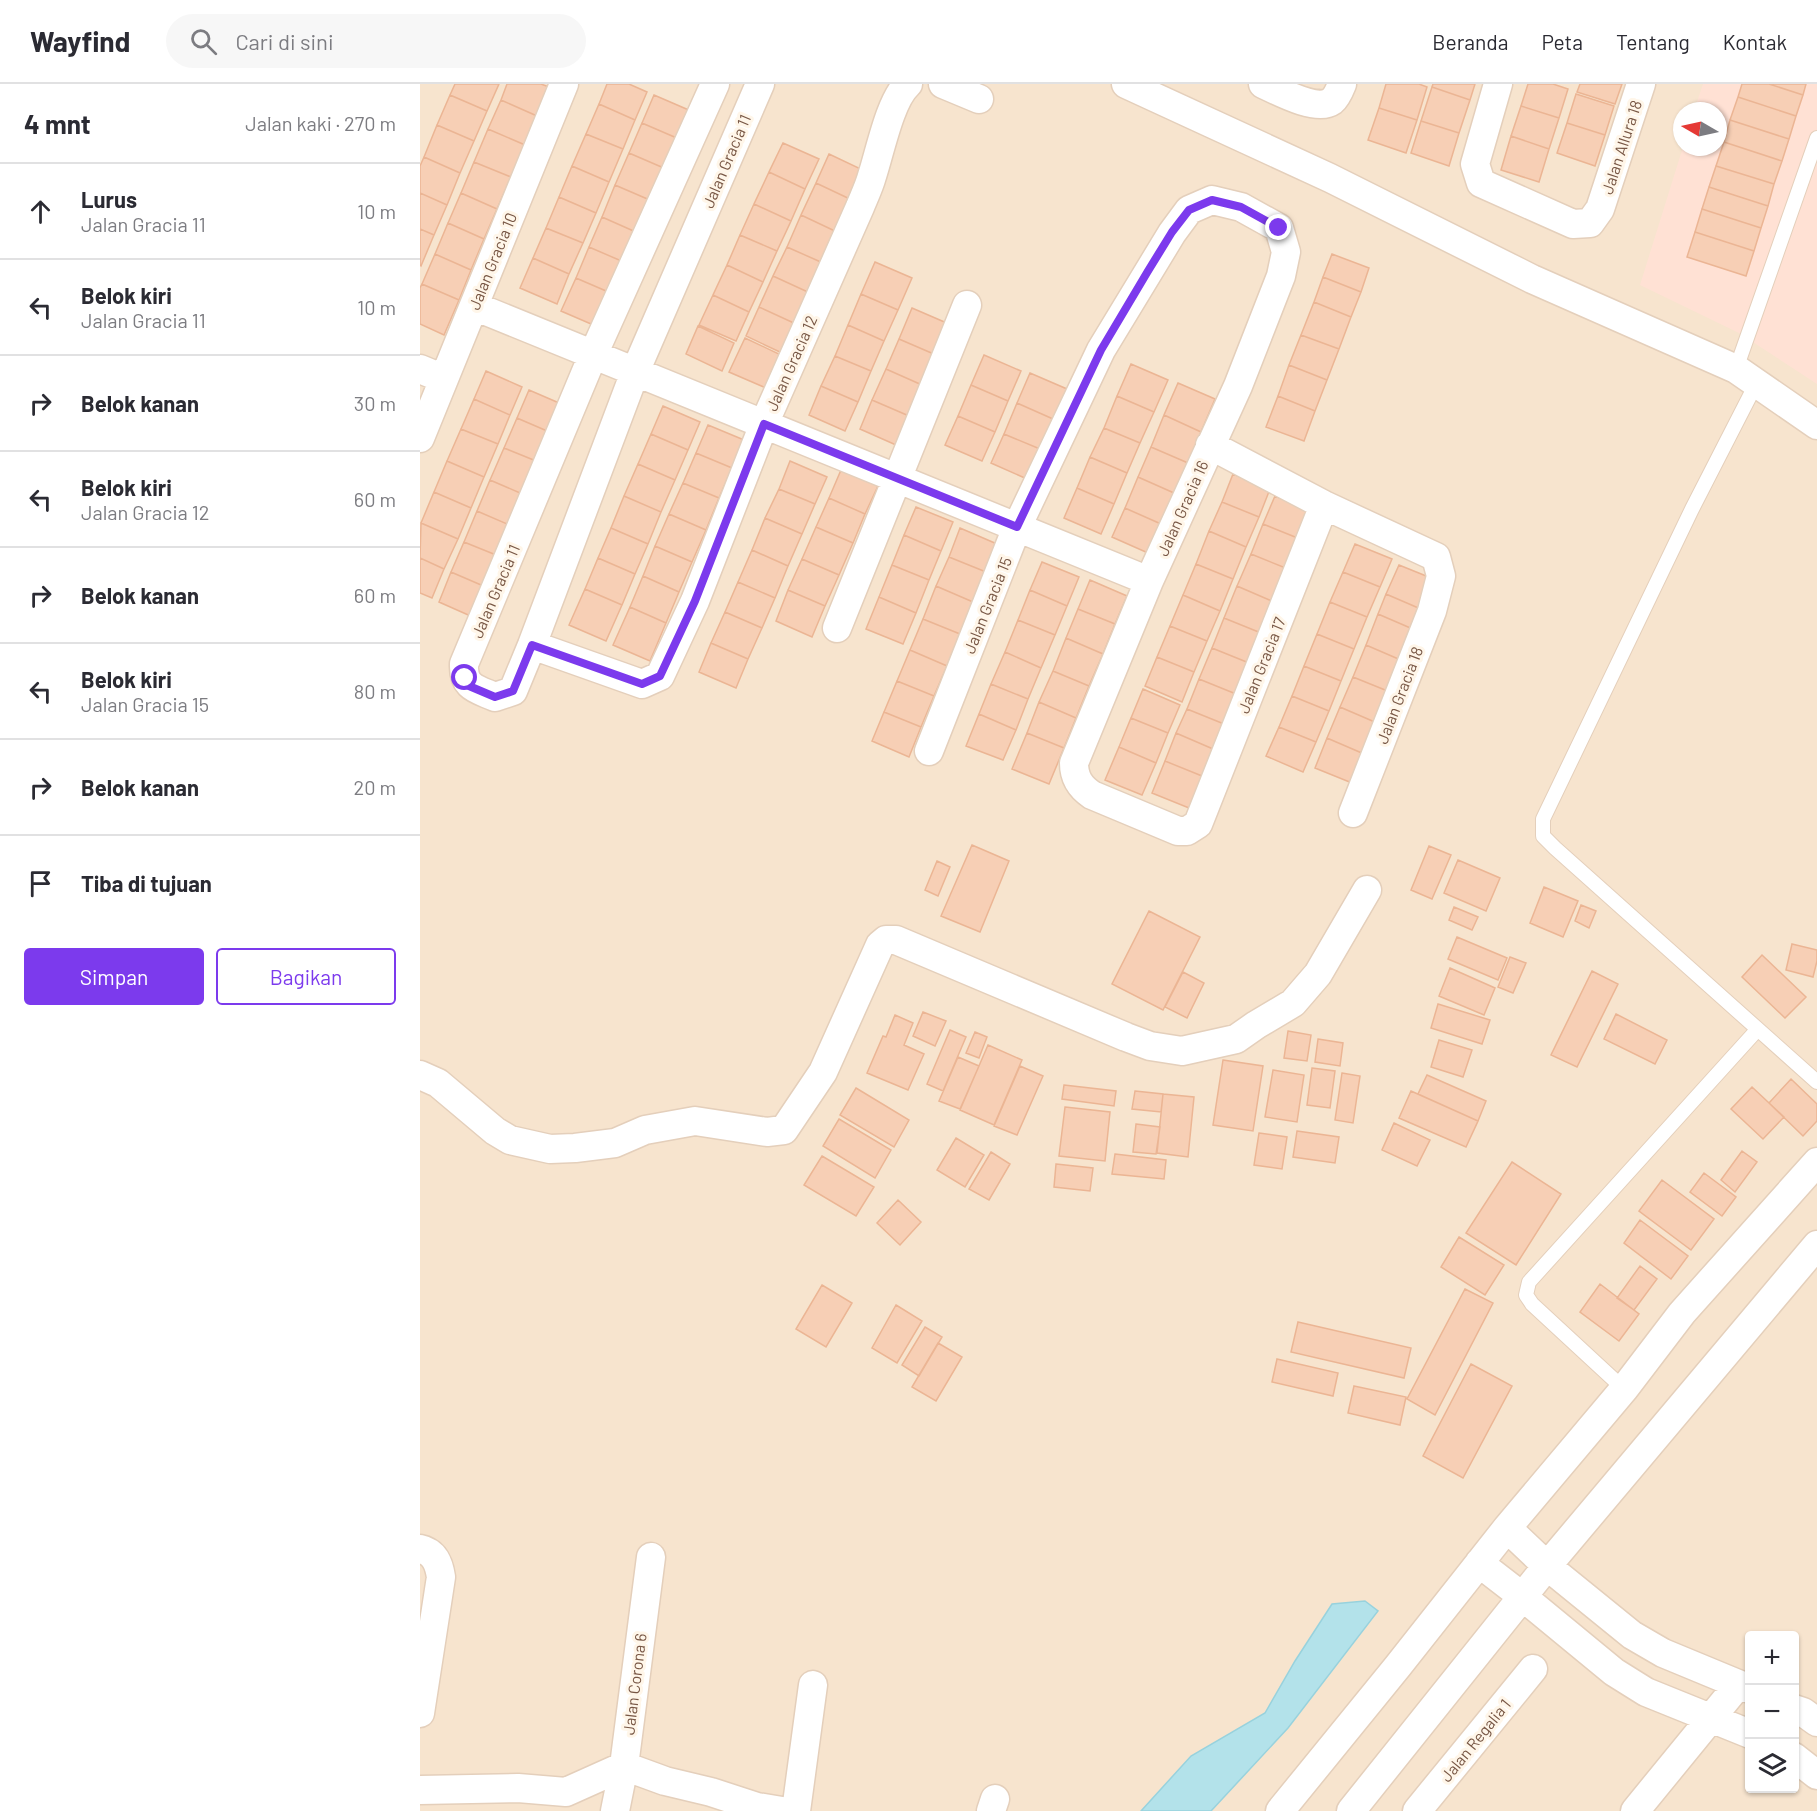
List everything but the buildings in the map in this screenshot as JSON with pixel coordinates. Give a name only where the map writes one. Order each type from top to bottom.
[{"type":"street","name":"Jalan Gracia 10","points":[[420,438],[432,374],[474,306],[564,84]]},
{"type":"street","name":"Jalan Gracia 11","points":[[715,84],[593,355],[464,664],[465,678],[469,686],[495,697],[513,691],[635,372],[760,84]]},
{"type":"street","name":"Jalan Gracia 12","points":[[532,645],[642,684],[660,676],[695,601],[764,424],[860,207],[893,107],[903,88],[908,84]]},
{"type":"street","points":[[943,84],[979,99]]},
{"type":"street","points":[[1126,84],[1330,178],[1532,279],[1746,377],[1817,425]]},
{"type":"street","points":[[1263,84],[1305,103],[1329,103],[1339,91]]},
{"type":"street","name":"Jalan Allura 18","points":[[1498,84],[1475,164],[1481,183],[1573,224],[1590,224],[1600,209],[1641,84]]},
{"type":"street","name":"Jalan Gracia 15","points":[[929,751],[1017,527],[1101,350],[1172,232],[1189,210],[1212,200],[1241,207],[1279,228],[1286,252]]},
{"type":"street","name":"Jalan Gracia 16","points":[[1074,763],[1149,581],[1238,386],[1281,276],[1286,252]]},
{"type":"street","points":[[837,628],[968,305]]},
{"type":"street","points":[[474,306],[1149,581]]},
{"type":"street","points":[[1210,446],[1324,505]]},
{"type":"street","name":"Jalan Gracia 18","points":[[1324,505],[1436,557],[1441,576],[1432,611],[1353,813]]},
{"type":"street","name":"Jalan Gracia 17","points":[[1074,763],[1077,779],[1083,789],[1092,795],[1178,831],[1187,831],[1198,824],[1324,505]]},
{"type":"street","points":[[420,1075],[438,1083],[502,1136],[550,1149],[615,1143],[645,1130],[695,1121],[767,1132],[784,1130],[823,1072],[880,945],[886,940],[896,940],[1150,1046],[1182,1051],[1236,1039],[1293,1003],[1318,974],[1367,890]]},
{"type":"street","points":[[1280,1811],[1507,1528],[1624,1389],[1682,1313],[1817,1162]]},
{"type":"street","points":[[1351,1811],[1547,1566],[1817,1245]]},
{"type":"street","points":[[1507,1528],[1547,1566],[1632,1635],[1663,1653],[1744,1687],[1710,1719],[1635,1811]]},
{"type":"street","points":[[420,1549],[426,1550],[434,1557],[439,1564],[441,1577],[420,1713]]},
{"type":"street","name":"Jalan Corona 6","points":[[615,1811],[624,1766],[651,1557]]},
{"type":"street","points":[[1479,1563],[1614,1672],[1646,1692],[1745,1732]]},
{"type":"street","name":"Jalan Regalia 1","points":[[1417,1811],[1533,1669]]},
{"type":"street","points":[[796,1811],[813,1685]]},
{"type":"street","points":[[1799,1711],[1817,1722]]},
{"type":"street","points":[[1799,1761],[1817,1775]]},
{"type":"street","points":[[420,1790],[518,1788],[566,1792],[624,1766],[665,1781],[711,1792],[757,1807],[782,1811]]},
{"type":"lane","points":[[1817,138],[1746,377],[1692,509],[1543,819],[1543,836],[1555,848],[1817,1082]]},
{"type":"lane","points":[[1624,1389],[1532,1304],[1526,1294],[1529,1282],[1757,1030]]},
{"type":"shaded area","points":[[420,84],[1817,84],[1817,1811],[420,1811]]},
{"type":"shaded area","points":[[1703,84],[1817,84],[1817,384],[1739,333],[1640,285],[1680,156],[1727,156],[1727,102],[1697,102]]},
{"type":"water","points":[[1365,1601],[1378,1611],[1288,1728],[1211,1811],[1141,1811],[1191,1756],[1265,1713],[1332,1604]]},
{"type":"route","points":[[465,678],[469,686],[495,697],[513,691],[532,645],[642,684],[660,676],[695,601],[764,424],[1017,527],[1101,350],[1172,232],[1189,210],[1212,200],[1241,207],[1279,228]]}]
